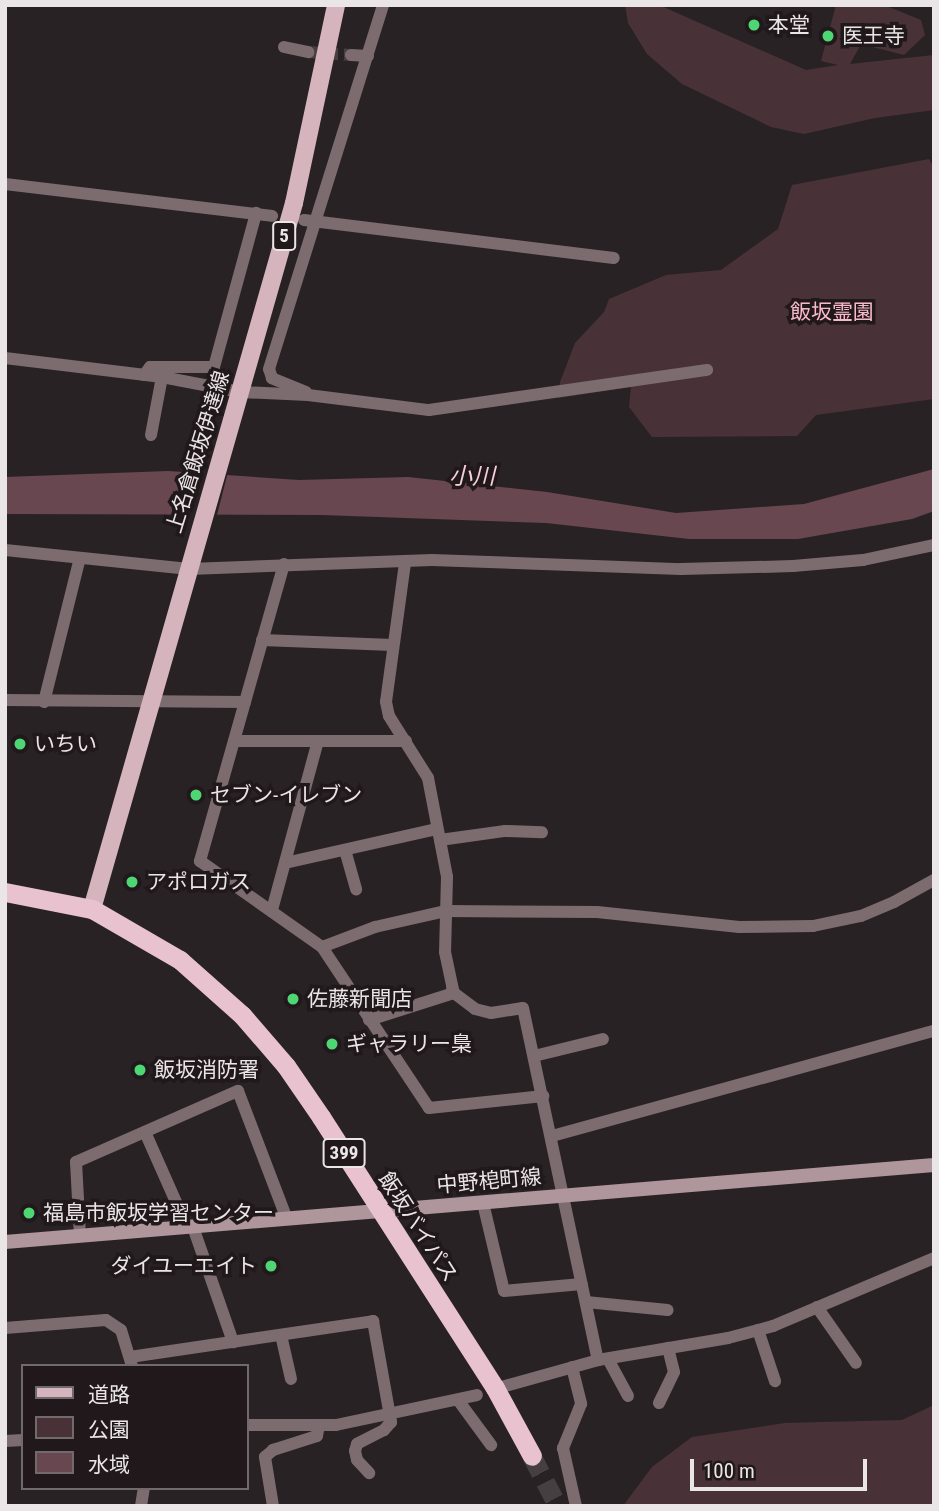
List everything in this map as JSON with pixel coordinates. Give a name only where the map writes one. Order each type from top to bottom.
[{"type":"highway","name":"飯坂バイパス","points":[[5,892],[92,909],[180,960],[242,1015],[286,1066],[495,1388],[531,1456]]},
{"type":"main road","name":"上名倉飯坂伊達線","points":[[92,909],[218,462],[241,393],[295,203],[336,5]]},
{"type":"main road","name":"中野梍町線","points":[[5,1242],[934,1165]]},
{"type":"street","points":[[308,395],[303,388],[272,378],[269,369],[309,220],[368,56],[383,5]]},
{"type":"street","points":[[284,47],[308,52]]},
{"type":"street","points":[[351,55],[368,56]]},
{"type":"street","points":[[5,184],[272,216]]},
{"type":"street","points":[[145,374],[150,367],[214,367],[256,213]]},
{"type":"street","points":[[309,220],[614,258]]},
{"type":"street","points":[[5,358],[145,374],[241,393],[308,395],[439,410],[707,370]]},
{"type":"street","points":[[151,435],[162,377]]},
{"type":"street","points":[[5,550],[80,558],[190,563],[405,563],[432,560],[632,569],[741,568],[863,560],[934,545]]},
{"type":"street","points":[[44,702],[80,558]]},
{"type":"street","points":[[405,563],[386,702],[389,716],[428,778],[447,877],[445,952],[454,993],[475,1009],[491,1013],[523,1009],[586,1302],[603,1359],[628,1396]]},
{"type":"street","points":[[284,564],[200,861],[322,947],[429,1108],[543,1096]]},
{"type":"street","points":[[262,640],[393,645]]},
{"type":"street","points":[[5,700],[245,702]]},
{"type":"street","points":[[234,741],[406,741]]},
{"type":"street","points":[[272,910],[318,741]]},
{"type":"street","points":[[285,863],[438,834],[542,832]]},
{"type":"street","points":[[345,850],[356,889]]},
{"type":"street","points":[[322,947],[375,927],[446,911],[597,912],[739,926],[813,926],[860,916],[894,902],[934,880]]},
{"type":"street","points":[[369,1020],[454,993]]},
{"type":"street","points":[[551,1136],[934,1031]]},
{"type":"street","points":[[534,1056],[603,1039]]},
{"type":"street","points":[[80,1236],[76,1161],[239,1091],[287,1219]]},
{"type":"street","points":[[145,1132],[190,1227],[233,1342]]},
{"type":"street","points":[[483,1203],[504,1292],[582,1284]]},
{"type":"street","points":[[505,1386],[603,1359],[758,1330],[934,1258]]},
{"type":"street","points":[[586,1302],[668,1310]]},
{"type":"street","points":[[817,1307],[856,1363]]},
{"type":"street","points":[[5,1328],[106,1320],[121,1330],[131,1361],[233,1342],[373,1321],[390,1415],[389,1426],[357,1444],[355,1451],[361,1466],[369,1473]]},
{"type":"street","points":[[758,1330],[775,1381]]},
{"type":"street","points":[[281,1335],[291,1379]]},
{"type":"street","points":[[659,1403],[674,1372],[668,1348]]},
{"type":"street","points":[[572,1367],[581,1404],[563,1448],[576,1506]]},
{"type":"street","points":[[248,1425],[319,1425],[390,1415],[477,1395]]},
{"type":"street","points":[[458,1401],[491,1445]]},
{"type":"street","points":[[273,1506],[265,1457],[273,1450],[317,1436],[319,1425]]},
{"type":"green space","points":[[625,5],[659,5],[806,70],[838,65],[821,61],[836,5],[884,5],[921,20],[925,35],[904,55],[861,44],[850,64],[934,55],[934,110],[875,118],[804,134],[771,127],[682,84],[647,54],[628,23]]},
{"type":"green space","name":"飯坂霊園","points":[[929,159],[934,168],[934,399],[816,415],[797,436],[652,437],[629,407],[631,387],[558,398],[560,382],[575,343],[604,312],[609,299],[666,275],[721,270],[778,229],[792,185]]},
{"type":"green space","points":[[934,1405],[934,1506],[623,1506],[652,1467],[692,1437],[785,1423],[902,1420]]},
{"type":"water","points":[[934,469],[934,511],[912,519],[798,539],[689,539],[546,523],[322,515],[5,514],[5,477],[168,471],[299,480],[408,477],[547,492],[676,513],[804,504]]},
{"type":"pier","points":[[198,469],[228,472],[216,519],[184,520]]},
{"type":"tunnel","points":[[308,52],[351,55]]},
{"type":"tunnel","points":[[532,1456],[558,1506]]},
{"type":"place","name":"本堂","points":[[754,25]]},
{"type":"place","name":"医王寺","points":[[828,36]]},
{"type":"place","name":"いちい","points":[[20,744]]},
{"type":"place","name":"セブン-イレブン","points":[[196,795]]},
{"type":"place","name":"アポロガス","points":[[132,882]]},
{"type":"place","name":"佐藤新聞店","points":[[293,999]]},
{"type":"place","name":"ギャラリー梟","points":[[332,1044]]},
{"type":"place","name":"飯坂消防署","points":[[140,1070]]},
{"type":"place","name":"福島市飯坂学習センター","points":[[29,1213]]},
{"type":"place","name":"ダイユーエイト","points":[[271,1266]]},
{"type":"water label","name":"小川","points":[[472,477]]}]
